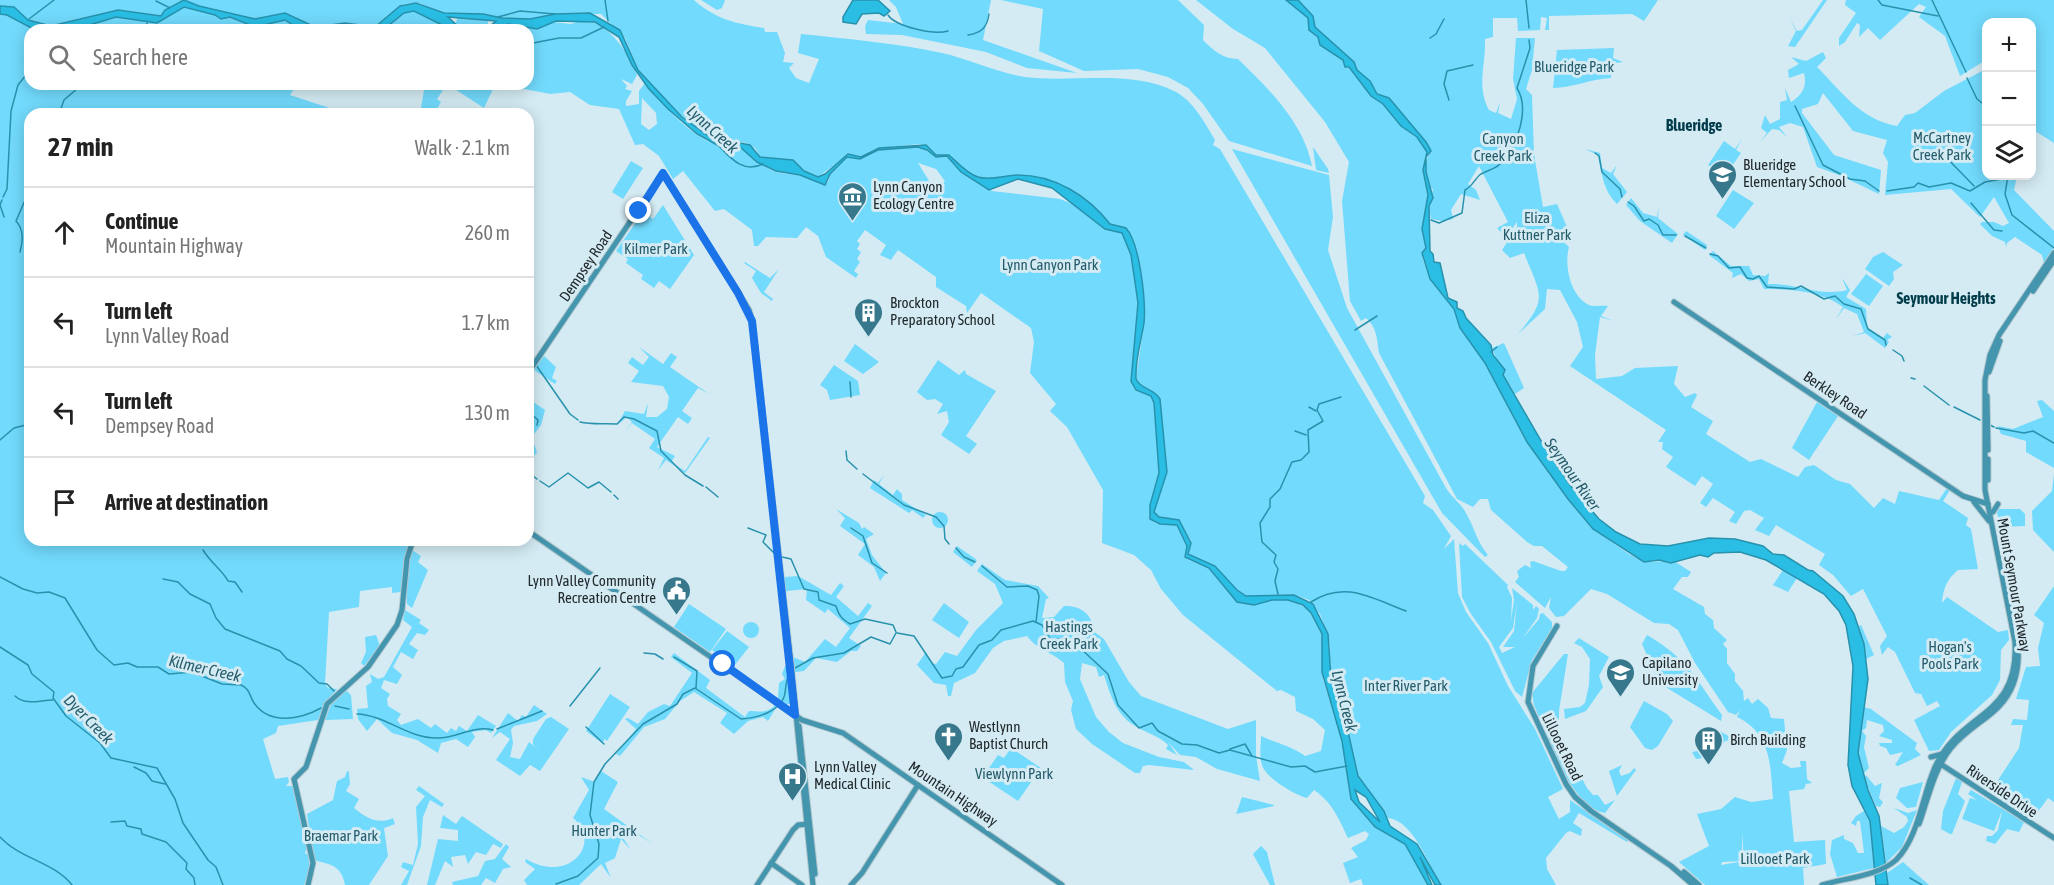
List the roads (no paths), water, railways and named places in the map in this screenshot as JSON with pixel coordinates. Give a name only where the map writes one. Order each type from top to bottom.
[{"type":"street","name":"Dempsey Road","points":[[534,364],[663,173],[750,313],[797,716]]},
{"type":"street","name":"Mount Seymour Parkway","points":[[1838,885],[1890,866],[1900,855],[1941,760],[1959,734],[1999,701],[2013,675],[2015,642],[1985,490],[1984,401],[1990,355],[1999,335],[2054,253]]},
{"type":"street","name":"Mount Seymour Parkway","points":[[1941,760],[1958,740],[2003,702],[2017,676],[2018,634],[1988,483],[1990,368],[2004,334],[2054,260]]},
{"type":"street","name":"Berkley Road","points":[[1674,302],[1973,501],[1987,502]]},
{"type":"street","points":[[1985,490],[1981,498],[1973,501],[1985,514],[1993,530]]},
{"type":"street","points":[[1993,512],[1998,504]]},
{"type":"street","name":"Mountain Highway","points":[[534,535],[797,716],[810,724],[839,731],[1062,885]]},
{"type":"street","points":[[308,885],[313,863],[294,779],[306,766],[327,704],[368,667],[397,625],[403,606],[407,560],[411,546]]},
{"type":"street","name":"Lillooet Road","points":[[1557,626],[1532,669],[1529,705],[1573,795],[1591,812],[1673,864],[1699,885]]},
{"type":"street","points":[[797,716],[808,824]]},
{"type":"street","points":[[797,716],[815,885]]},
{"type":"street","points":[[800,730],[810,724]]},
{"type":"street","points":[[1931,757],[1941,760],[1948,770],[1936,771],[1931,757]]},
{"type":"street","name":"Riverside Drive","points":[[1948,770],[2054,838]]},
{"type":"street","points":[[851,885],[862,873],[918,785]]},
{"type":"street","points":[[757,885],[793,830],[808,824]]},
{"type":"street","name":"Lillooet Road","points":[[1647,848],[1693,885]]},
{"type":"street","points":[[771,863],[802,885]]},
{"type":"street","name":"Mount Seymour Parkway","points":[[1822,885],[1869,874]]},
{"type":"waterway","points":[[29,19],[54,0]]},
{"type":"waterway","points":[[605,0],[608,21]]},
{"type":"waterway","points":[[1526,0],[1529,28]]},
{"type":"waterway","points":[[1878,0],[1882,5],[1938,16]]},
{"type":"waterway","points":[[1932,0],[1966,72]]},
{"type":"waterway","points":[[156,1],[170,8]]},
{"type":"waterway","points":[[498,17],[520,11],[555,14]]},
{"type":"waterway","points":[[968,35],[983,29],[989,14]]},
{"type":"waterway","points":[[888,15],[899,23],[916,29],[934,32],[948,31]]},
{"type":"waterway","points":[[1430,38],[1436,34],[1444,19]]},
{"type":"waterway","points":[[534,43],[559,38],[581,38],[604,27]]},
{"type":"waterway","points":[[1431,220],[1439,223],[1462,213],[1465,190],[1481,174],[1499,165],[1512,147],[1522,116],[1521,97],[1517,88],[1530,48],[1529,40]]},
{"type":"waterway","points":[[1449,100],[1444,84],[1447,71],[1473,65]]},
{"type":"waterway","points":[[3,197],[7,189],[11,111],[18,85],[24,78]]},
{"type":"waterway","points":[[1967,78],[1977,99],[1982,103]]},
{"type":"waterway","points":[[61,108],[64,100],[76,90]]},
{"type":"waterway","points":[[1795,106],[1823,165],[1850,179],[1865,181],[1879,191]]},
{"type":"waterway","name":"Lynn Creek","points":[[717,144],[737,163],[749,167],[763,164]]},
{"type":"waterway","points":[[1939,150],[1974,186]]},
{"type":"waterway","points":[[1595,153],[1599,156],[1602,172],[1620,189],[1622,197]]},
{"type":"waterway","points":[[1887,191],[1914,187],[1918,183],[1929,187],[1951,183],[1970,191],[1985,182],[1996,180]]},
{"type":"waterway","points":[[2007,180],[2005,194],[2012,215],[2054,248]]},
{"type":"waterway","points":[[2,200],[0,205],[4,217]]},
{"type":"waterway","points":[[1628,202],[1634,206],[1644,221],[1649,219],[1658,225],[1663,235],[1676,235]]},
{"type":"waterway","points":[[20,252],[22,235],[16,221],[24,203]]},
{"type":"waterway","points":[[1971,203],[1994,230],[2002,231]]},
{"type":"waterway","points":[[1685,236],[1706,248]]},
{"type":"waterway","points":[[1710,254],[1718,256],[1729,268],[1740,267],[1747,278],[1753,279],[1759,276],[1767,287],[1794,289],[1801,286],[1824,299],[1835,296],[1844,304],[1861,309],[1868,329],[1885,340],[1886,345]]},
{"type":"waterway","points":[[1355,330],[1377,316]]},
{"type":"waterway","points":[[1491,352],[1497,347]]},
{"type":"waterway","points":[[1893,350],[1902,356],[1904,361]]},
{"type":"waterway","points":[[536,365],[570,414],[578,420]]},
{"type":"waterway","points":[[1911,378],[1915,379]]},
{"type":"waterway","points":[[850,382],[851,397]]},
{"type":"waterway","points":[[1924,386],[1949,405]]},
{"type":"waterway","points":[[1278,594],[1275,581],[1278,569],[1274,562],[1276,555],[1262,542],[1260,523],[1270,507],[1270,499],[1280,489],[1292,462],[1301,460],[1309,452],[1308,430],[1323,421],[1317,410],[1319,404],[1341,397]]},
{"type":"waterway","points":[[1309,407],[1316,411]]},
{"type":"waterway","points":[[1954,407],[1980,420]]},
{"type":"waterway","points":[[534,416],[538,420],[537,425]]},
{"type":"waterway","points":[[580,422],[617,424],[624,417],[634,419],[657,431],[661,451],[685,475],[703,486]]},
{"type":"waterway","points":[[1990,425],[1994,427]]},
{"type":"waterway","points":[[0,440],[14,428],[24,426]]},
{"type":"waterway","points":[[1996,428],[2024,433],[2033,431],[2054,443]]},
{"type":"waterway","points":[[1295,431],[1306,435]]},
{"type":"waterway","points":[[846,451],[847,460],[857,469]]},
{"type":"waterway","points":[[540,481],[549,487],[568,473],[588,488],[599,482],[611,492]]},
{"type":"waterway","points":[[863,474],[904,505],[936,517],[944,526],[945,539],[949,544]]},
{"type":"waterway","points":[[706,487],[718,497]]},
{"type":"waterway","points":[[614,495],[618,499]]},
{"type":"waterway","points":[[748,528],[766,535],[763,542],[776,555]]},
{"type":"waterway","points":[[851,528],[863,536],[872,563],[887,573]]},
{"type":"waterway","points":[[956,548],[964,557],[975,562]]},
{"type":"waterway","points":[[203,550],[228,581],[235,582],[242,592]]},
{"type":"waterway","points":[[782,557],[791,559],[804,589],[818,592],[819,600],[836,606],[843,619],[850,624],[865,619],[893,625],[896,632]]},
{"type":"waterway","points":[[982,566],[1007,587],[1028,586],[1037,590],[1039,596],[1036,622]]},
{"type":"waterway","name":"Kilmer Creek","points":[[0,577],[23,589],[37,593],[49,592],[65,598],[97,650],[114,665],[128,663],[137,667],[158,667],[169,674],[192,672],[222,684],[241,685],[248,690],[254,703],[261,710],[277,718],[304,715],[321,708]]},
{"type":"waterway","points":[[163,579],[178,582],[190,594],[210,604],[216,618],[225,629],[280,651],[319,683],[327,684],[334,691]]},
{"type":"waterway","points":[[1311,602],[1335,592],[1358,593],[1406,611]]},
{"type":"waterway","points":[[897,633],[914,636],[942,678],[952,676],[956,669],[963,667],[979,645],[992,640],[1001,630],[1033,621],[1042,625],[1050,639],[1062,639],[1071,649],[1079,647],[1108,674],[1118,705],[1139,728],[1152,723],[1158,731],[1182,744],[1197,745],[1219,753],[1230,750],[1291,767],[1305,766],[1315,772],[1347,766]]},
{"type":"waterway","points":[[795,668],[813,658],[844,653],[871,637],[890,644],[896,633]]},
{"type":"waterway","name":"Dyer Creek","points":[[0,647],[28,665],[32,674],[54,692],[53,698],[66,716],[100,743],[111,758],[157,768],[175,799],[183,823],[208,860],[216,867],[223,885]]},
{"type":"waterway","name":"Kilmer Creek","points":[[644,653],[655,654],[663,659]]},
{"type":"waterway","name":"Kilmer Creek","points":[[674,657],[697,671],[696,688]]},
{"type":"waterway","name":"Kilmer Creek","points":[[570,706],[600,668]]},
{"type":"waterway","points":[[556,884],[578,876],[598,858],[599,844],[590,815],[594,782],[605,764],[643,724],[677,704],[683,694],[695,688],[741,719],[768,713],[783,700],[789,674]]},
{"type":"waterway","points":[[15,696],[28,702],[53,700]]},
{"type":"waterway","name":"Kilmer Creek","points":[[335,706],[349,709]]},
{"type":"waterway","name":"Kilmer Creek","points":[[497,729],[542,711]]},
{"type":"waterway","name":"Kilmer Creek","points":[[357,714],[378,718],[427,737],[445,737],[479,729],[493,730]]},
{"type":"waterway","points":[[586,727],[604,744]]},
{"type":"waterway","points":[[1230,749],[1245,744],[1252,756]]},
{"type":"waterway","points":[[134,767],[146,773],[152,781],[165,784]]},
{"type":"waterway","points":[[111,822],[125,821],[127,826],[141,829],[142,834],[166,842],[187,863],[186,869],[194,878],[195,885]]},
{"type":"waterway","points":[[0,837],[17,851],[56,871],[72,885]]},
{"type":"waterway","points":[[1910,878],[1922,885]]},
{"type":"place","name":"Blueridge Elementary School","points":[[1722,200]]},
{"type":"place","name":"Lynn Canyon Ecology Centre","points":[[852,222]]},
{"type":"place","name":"Brockton Preparatory School","points":[[869,338]]},
{"type":"place","name":"Lynn Valley Community Recreation Centre","points":[[677,616]]},
{"type":"place","name":"Capilano University","points":[[1621,698]]},
{"type":"place","name":"Westlynn Baptist Church","points":[[948,762]]},
{"type":"place","name":"Birch Building","points":[[1709,766]]},
{"type":"place","name":"Lynn Valley Medical Clinic","points":[[793,802]]},
{"type":"district","name":"Blueridge","points":[[1694,125]]},
{"type":"district","name":"Seymour Heights","points":[[1946,298]]},
{"type":"park label","name":"Blueridge Park","points":[[1574,67]]},
{"type":"park label","name":"McCartney Creek Park","points":[[1942,146]]},
{"type":"park label","name":"Canyon Creek Park","points":[[1503,148]]},
{"type":"park label","name":"Eliza Kuttner Park","points":[[1537,226]]},
{"type":"park label","name":"Kilmer Park","points":[[656,249]]},
{"type":"park label","name":"Lynn Canyon Park","points":[[1050,265]]},
{"type":"park label","name":"Hastings Creek Park","points":[[1069,636]]},
{"type":"park label","name":"Hogan's Pools Park","points":[[1950,656]]},
{"type":"park label","name":"Inter River Park","points":[[1406,686]]},
{"type":"park label","name":"Viewlynn Park","points":[[1014,774]]},
{"type":"park label","name":"Hunter Park","points":[[604,831]]},
{"type":"park label","name":"Braemar Park","points":[[341,836]]},
{"type":"park label","name":"Lillooet Park","points":[[1775,859]]},
{"type":"water label","name":"Seymour River","points":[[1573,474]]}]
